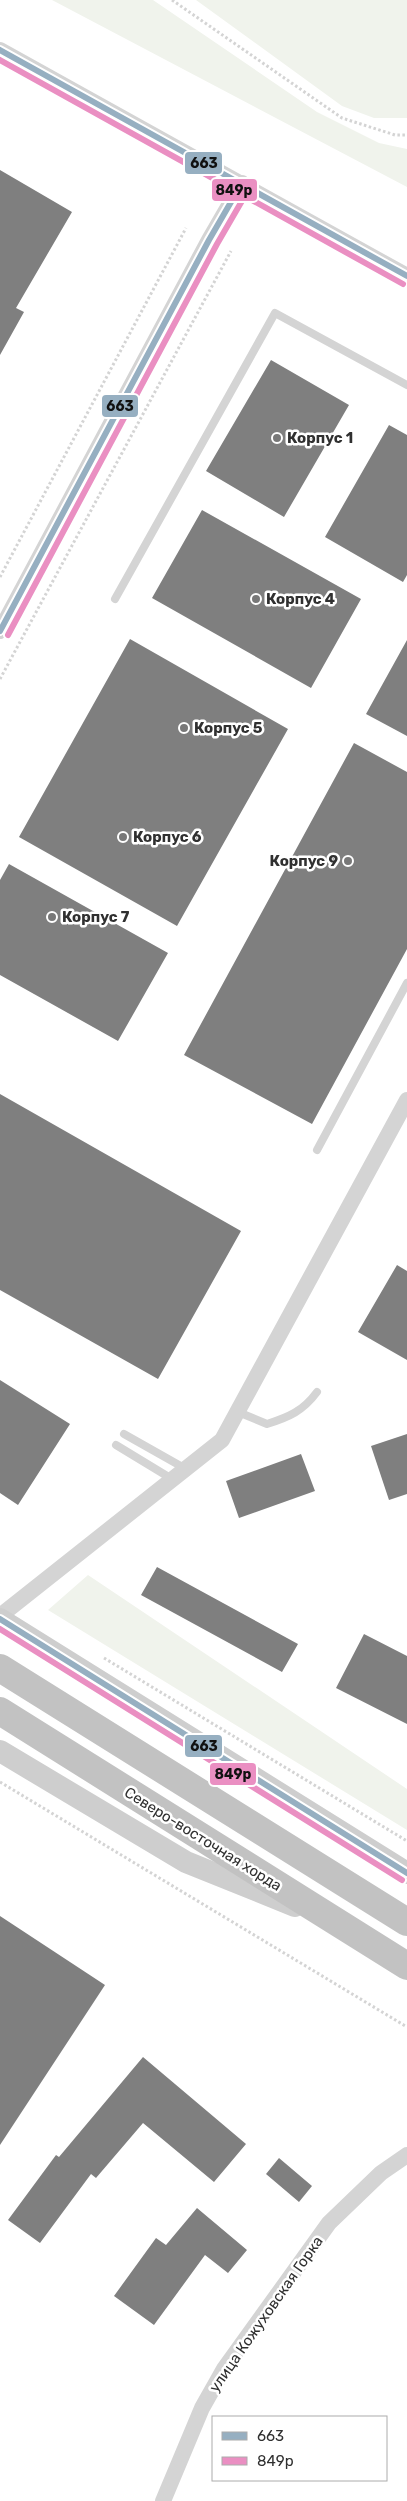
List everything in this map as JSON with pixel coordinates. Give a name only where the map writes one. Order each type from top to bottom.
[{"type":"highway","points":[[0,1668],[407,1922]]},
{"type":"highway","name":"Северо-восточная хорда","points":[[0,1711],[407,1966]]},
{"type":"street","points":[[0,50],[407,276]]},
{"type":"street","points":[[0,631],[209,240],[242,183]]},
{"type":"street","points":[[407,1100],[222,1440],[0,1618],[407,1873]]},
{"type":"street","points":[[0,1751],[186,1862],[336,1923]]},
{"type":"street","points":[[374,1853],[407,1879]]},
{"type":"street","name":"улица Кожуховская Горка","points":[[163,2501],[202,2408],[224,2369],[329,2223],[381,2172],[407,2155]]},
{"type":"lane","points":[[115,599],[275,313],[407,385]]},
{"type":"lane","points":[[317,1150],[407,983]]},
{"type":"lane","points":[[238,1412],[267,1424],[286,1417],[307,1405],[316,1392]]},
{"type":"lane","points":[[124,1434],[186,1468]]},
{"type":"lane","points":[[116,1445],[173,1479]]},
{"type":"path","points":[[172,0],[342,118],[386,133],[407,135]]},
{"type":"path","points":[[0,577],[186,228]]},
{"type":"path","points":[[0,679],[231,251]]},
{"type":"path","points":[[97,1654],[407,1841]]},
{"type":"path","points":[[0,1782],[407,2027]]},
{"type":"shaded area","points":[[52,0],[153,0],[317,112],[379,143],[407,149],[407,187]]},
{"type":"shaded area","points":[[196,0],[407,0],[407,118],[374,118],[342,106]]},
{"type":"shaded area","points":[[88,1575],[407,1789],[407,1830],[48,1610]]},
{"type":"building","points":[[0,170],[72,212],[16,308],[24,312],[0,355]]},
{"type":"building","name":"Корпус 1","points":[[271,360],[349,405],[284,517],[206,471]]},
{"type":"building","points":[[389,425],[407,435],[407,575],[403,582],[325,537]]},
{"type":"building","name":"Корпус 4","points":[[202,510],[361,599],[311,688],[152,598]]},
{"type":"building","points":[[130,639],[288,729],[177,926],[19,837]]},
{"type":"building","points":[[407,640],[407,736],[366,714]]},
{"type":"building","name":"Корпус 9","points":[[354,743],[407,772],[407,949],[312,1124],[184,1055]]},
{"type":"building","name":"Корпус 7","points":[[9,864],[168,953],[118,1041],[0,975],[0,880]]},
{"type":"building","points":[[0,1094],[241,1231],[158,1379],[0,1290]]},
{"type":"building","points":[[397,1265],[407,1271],[407,1360],[358,1332]]},
{"type":"building","points":[[0,1380],[70,1424],[18,1505],[0,1493]]},
{"type":"building","points":[[407,1434],[407,1494],[389,1500],[371,1446]]},
{"type":"building","points":[[301,1454],[315,1491],[239,1518],[226,1481]]},
{"type":"building","points":[[157,1567],[298,1644],[282,1672],[141,1595]]},
{"type":"building","points":[[364,1634],[407,1656],[407,1724],[336,1688]]},
{"type":"building","points":[[0,1916],[105,1985],[0,2145]]},
{"type":"building","points":[[143,2057],[246,2144],[214,2182],[143,2123],[96,2178],[91,2174],[40,2243],[8,2220],[56,2155],[59,2157]]},
{"type":"building","points":[[279,2158],[312,2186],[299,2202],[266,2174]]},
{"type":"building","points":[[197,2208],[247,2250],[228,2273],[205,2255],[154,2325],[114,2296],[156,2238],[166,2245]]},
{"type":"transit line","name":"663","points":[[0,50],[407,276]]},
{"type":"transit line","name":"849р","points":[[0,60],[403,284]]},
{"type":"transit line","name":"663","points":[[0,631],[209,240],[242,183]]},
{"type":"transit line","name":"849р","points":[[8,635],[217,244],[250,187]]},
{"type":"transit line","name":"663","points":[[0,1619],[407,1873]]},
{"type":"transit line","name":"849р","points":[[0,1629],[402,1880]]},
{"type":"place","name":"Корпус 1","points":[[277,438]]},
{"type":"place","name":"Корпус 4","points":[[256,599]]},
{"type":"place","name":"Корпус 5","points":[[184,728]]},
{"type":"place","name":"Корпус 6","points":[[123,837]]},
{"type":"place","name":"Корпус 9","points":[[348,861]]},
{"type":"place","name":"Корпус 7","points":[[52,917]]}]
